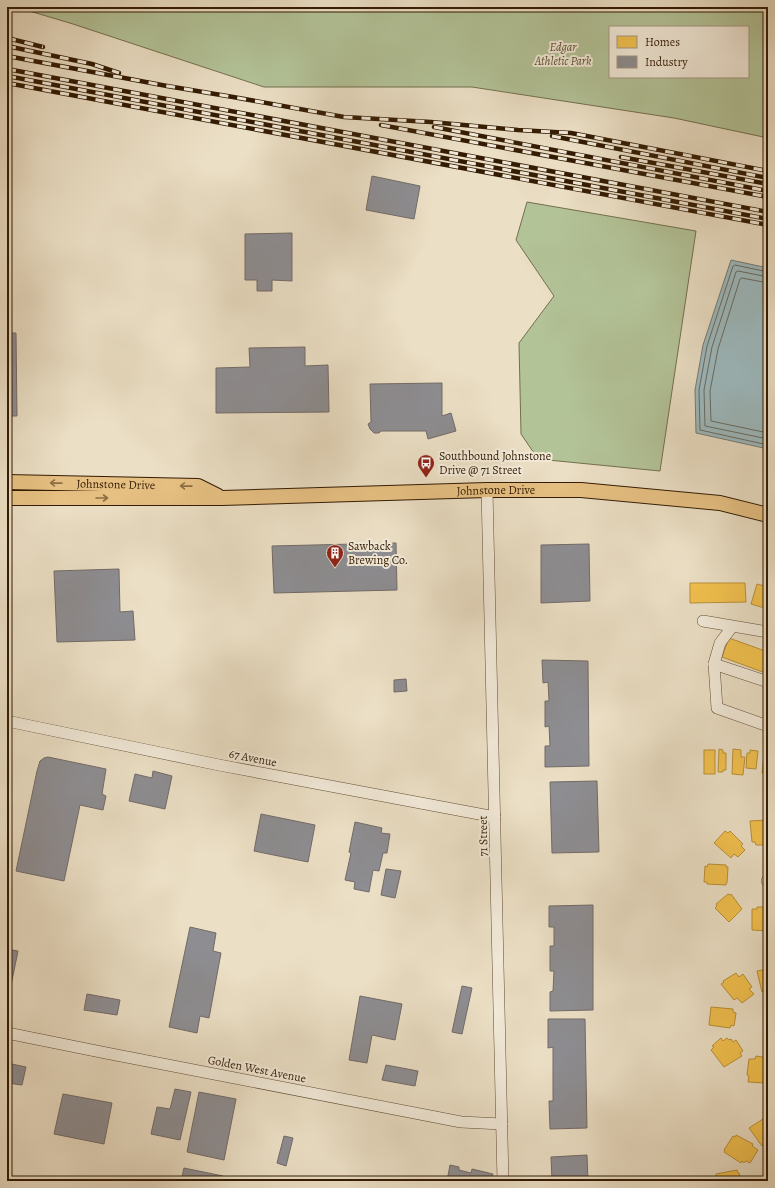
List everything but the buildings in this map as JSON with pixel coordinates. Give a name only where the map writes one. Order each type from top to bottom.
[{"type":"main road","name":"Johnstone Drive","points":[[7,482],[198,486],[222,498]]},
{"type":"main road","name":"Johnstone Drive","points":[[7,498],[222,498],[487,490],[580,490],[720,503],[768,515]]},
{"type":"street","name":"71 Street","points":[[487,490],[503,1181]]},
{"type":"street","points":[[704,622],[768,632]]},
{"type":"street","points":[[732,627],[720,642],[714,664],[716,708],[768,726]]},
{"type":"street","points":[[714,664],[768,682]]},
{"type":"street","name":"67 Avenue","points":[[7,721],[219,765],[495,817]]},
{"type":"street","name":"Golden West Avenue","points":[[7,1033],[461,1122],[502,1124]]},
{"type":"green space","name":"Edgar Athletic Park","points":[[16,7],[768,7],[768,138],[674,118],[472,87],[264,87],[73,24]]},
{"type":"green space","points":[[527,202],[696,231],[660,471],[538,459],[521,434],[519,343],[554,296],[516,240]]},
{"type":"water","points":[[731,260],[768,268],[768,449],[696,433],[695,390],[703,345]]},
{"type":"railway","points":[[7,38],[43,47]]},
{"type":"railway","points":[[7,46],[92,64],[119,73]]},
{"type":"railway","points":[[7,56],[344,117],[571,133],[768,171]]},
{"type":"railway","points":[[7,69],[768,212]]},
{"type":"railway","points":[[7,76],[768,219]]},
{"type":"railway","points":[[7,83],[768,225]]},
{"type":"railway","points":[[381,125],[768,197]]},
{"type":"railway","points":[[434,127],[768,191]]},
{"type":"railway","points":[[552,136],[768,178]]},
{"type":"railway","points":[[621,157],[768,184]]},
{"type":"place","name":"Southbound Johnstone Drive @ 71 Street","points":[[426,478]]},
{"type":"place","name":"Sawback Brewing Co.","points":[[335,568]]}]
